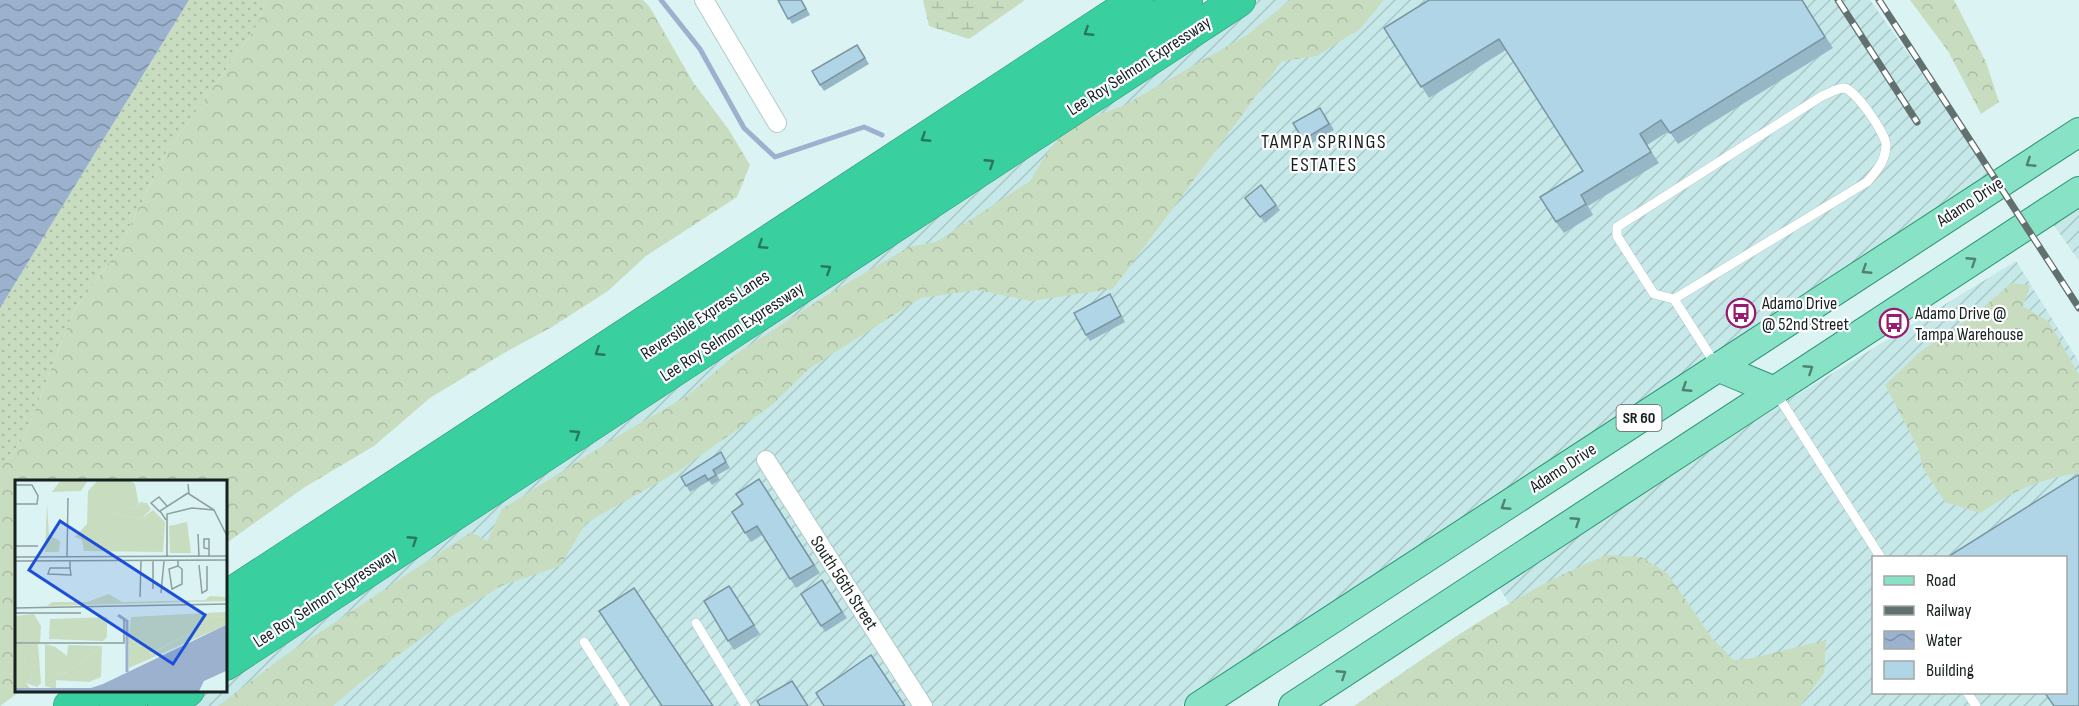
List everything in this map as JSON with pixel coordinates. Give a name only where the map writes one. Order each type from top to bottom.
[{"type":"highway","points":[[226,597],[1137,0]]},
{"type":"highway","name":"Reversible Express Lanes","points":[[226,630],[1186,0]]},
{"type":"highway","name":"Lee Roy Selmon Expressway","points":[[226,663],[1239,0]]},
{"type":"highway","points":[[70,706],[92,691]]},
{"type":"highway","points":[[116,706],[138,691]]},
{"type":"highway","points":[[164,706],[186,691]]},
{"type":"main road","name":"Adamo Drive","points":[[1199,706],[2079,132]]},
{"type":"main road","points":[[1293,706],[2079,191]]},
{"type":"main road","points":[[1717,367],[1775,391]]},
{"type":"street","points":[[704,0],[777,123]]},
{"type":"street","name":"South 56th Street","points":[[766,460],[923,706]]},
{"type":"lane","points":[[1674,299],[1867,182],[1882,165],[1886,144],[1884,134],[1851,91],[1842,88],[1822,96],[1617,227],[1617,236],[1654,294],[1674,299],[1717,367]]},
{"type":"lane","points":[[1775,391],[1880,556]]},
{"type":"lane","points":[[696,623],[746,706]]},
{"type":"lane","points":[[584,642],[625,706]]},
{"type":"shaded area","points":[[1246,0],[1870,0],[1996,178],[1181,706],[166,706],[188,691],[226,691],[226,665]]},
{"type":"shaded area","points":[[2079,209],[2079,261],[2053,224]]},
{"type":"shaded area","points":[[2016,261],[2079,362],[2079,706],[1576,706],[1494,580]]},
{"type":"green space","points":[[189,0],[267,0],[255,29],[166,153],[117,252],[74,310],[25,436],[0,469],[0,308]]},
{"type":"green space","points":[[267,0],[643,0],[649,6],[693,82],[729,130],[750,165],[737,197],[646,256],[608,291],[552,327],[430,398],[374,446],[305,487],[226,543],[226,480],[15,480],[15,691],[21,691],[0,706],[0,469],[25,436],[74,310],[117,252],[166,153],[255,29]]},
{"type":"green space","points":[[923,0],[1025,0],[969,39],[929,26]]},
{"type":"green space","points":[[1290,0],[1384,0],[1361,28],[1317,56],[1282,61],[1113,289],[1031,301],[977,290],[921,298],[810,368],[772,405],[677,472],[586,523],[560,566],[501,586],[455,614],[361,682],[333,706],[218,706],[284,656],[471,532],[487,541],[502,509],[687,396],[736,354],[827,295],[909,247],[936,242],[1030,181],[1045,156],[1069,125],[1123,106],[1247,35]]},
{"type":"green space","points":[[1910,0],[1954,0],[1986,62],[1999,102],[1981,114],[1948,51]]},
{"type":"green space","points":[[2011,283],[2030,285],[2023,306],[2049,322],[2079,375],[2079,473],[2027,487],[1980,513],[1945,502],[1923,468],[1918,448],[1885,385],[1921,351],[1978,312]]},
{"type":"green space","points":[[1607,555],[1641,557],[1667,573],[1712,638],[1733,660],[1753,658],[1826,640],[1824,673],[1800,706],[1354,706],[1476,623],[1540,586]]},
{"type":"water","points":[[0,0],[189,0],[0,308]]},
{"type":"building","points":[[778,0],[801,0],[806,9],[788,19]]},
{"type":"building","points":[[1429,0],[1802,0],[1825,37],[1670,133],[1661,120],[1640,134],[1651,152],[1581,195],[1586,204],[1556,222],[1540,197],[1583,171],[1499,39],[1421,87],[1384,28]]},
{"type":"building","points":[[857,45],[865,58],[820,85],[812,71]]},
{"type":"building","points":[[1320,108],[1329,124],[1303,140],[1293,123]]},
{"type":"building","points":[[1261,185],[1276,205],[1260,217],[1245,198]]},
{"type":"building","points":[[1110,294],[1121,316],[1086,335],[1074,313]]},
{"type":"building","points":[[721,452],[726,462],[713,470],[716,475],[708,480],[705,475],[686,486],[681,477]]},
{"type":"building","points":[[2078,475],[2079,706],[2054,706],[2046,694],[2067,694],[2067,556],[1949,556]]},
{"type":"building","points":[[759,479],[814,565],[790,579],[757,526],[745,533],[732,512],[743,504],[736,494]]},
{"type":"building","points":[[822,580],[842,612],[821,626],[801,594]]},
{"type":"building","points":[[729,586],[754,625],[728,641],[704,601]]},
{"type":"building","points":[[634,588],[713,706],[662,706],[599,611]]},
{"type":"building","points":[[871,655],[905,706],[824,706],[816,693]]},
{"type":"building","points":[[792,681],[808,706],[760,706],[757,701]]},
{"type":"waterway","points":[[661,0],[700,49],[744,128],[775,157],[864,127],[882,135]]},
{"type":"railway","points":[[1838,0],[1917,122]]},
{"type":"railway","points":[[1879,0],[2079,308]]},
{"type":"place","name":"Adamo Drive @ 52nd Street","points":[[1741,313]]},
{"type":"place","name":"Adamo Drive @ Tampa Warehouse","points":[[1894,323]]},
{"type":"district","name":"TAMPA SPRINGS ESTATES","points":[[1324,154]]}]
